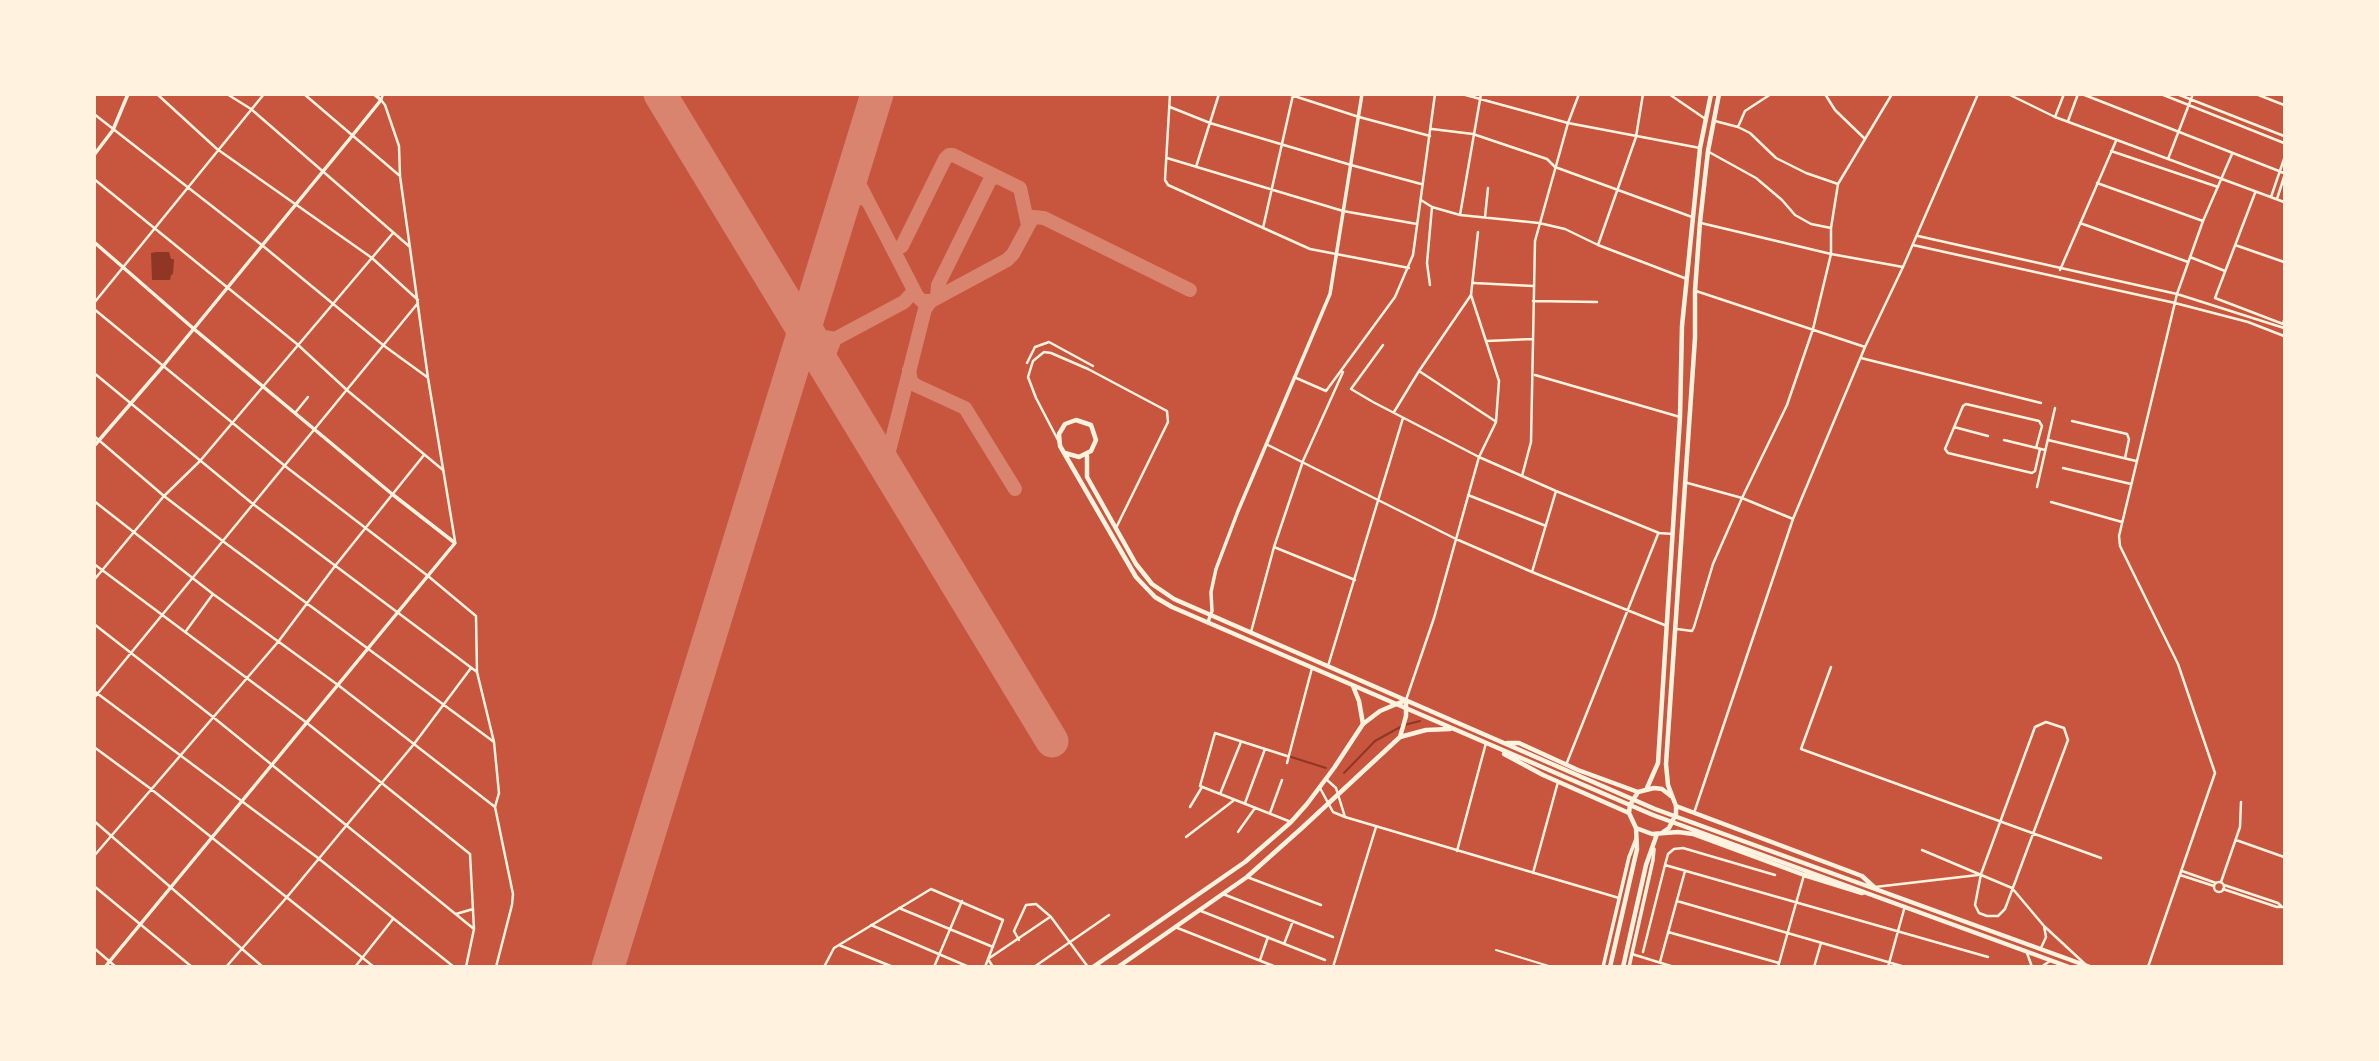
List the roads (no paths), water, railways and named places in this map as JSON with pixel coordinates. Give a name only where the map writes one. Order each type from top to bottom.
[{"type":"main road","points":[[1647,788],[1658,763],[1680,416],[1682,326],[1700,148],[1711,94]]},
{"type":"main road","points":[[1623,967],[1646,865],[1654,842],[1674,821],[1676,806],[1668,785],[1665,764],[1700,222],[1708,151],[1719,94]]},
{"type":"main road","points":[[1065,453],[1075,457],[1087,455],[1094,448],[1096,436],[1093,428],[1084,421],[1072,421],[1065,424],[1059,434],[1059,442],[1065,453],[1130,568],[1142,585],[1161,601],[1653,815],[2069,967]]},
{"type":"main road","points":[[1087,455],[1087,477],[1136,565],[1153,584],[1174,599],[1655,808],[2088,966]]},
{"type":"main road","points":[[1352,685],[1359,701],[1363,724]]},
{"type":"main road","points":[[1093,967],[1236,869],[1291,822],[1320,788],[1363,724],[1380,711],[1406,700]]},
{"type":"main road","points":[[1118,967],[1247,877],[1328,803],[1399,737],[1406,716],[1406,700]]},
{"type":"main road","points":[[1399,737],[1426,730],[1452,729]]},
{"type":"main road","points":[[1503,743],[1518,743],[1566,765],[1639,792]]},
{"type":"main road","points":[[1498,749],[1510,759],[1629,813]]},
{"type":"main road","points":[[1610,967],[1637,849],[1636,828],[1629,813],[1630,805],[1639,792],[1647,788],[1662,789],[1673,799]]},
{"type":"main road","points":[[1676,806],[1863,876],[1875,887]]},
{"type":"main road","points":[[1636,828],[1646,833],[1693,834],[1847,890],[1876,896]]},
{"type":"street","points":[[94,155],[113,130],[128,94]]},
{"type":"street","points":[[227,94],[251,109],[411,248]]},
{"type":"street","points":[[94,303],[264,94]]},
{"type":"street","points":[[304,94],[400,176]]},
{"type":"street","points":[[106,967],[455,543],[428,378],[400,176],[399,146],[385,105],[374,94]]},
{"type":"street","points":[[94,446],[263,246],[381,100],[383,94]]},
{"type":"street","points":[[1170,94],[1166,183],[1299,245],[1409,268]]},
{"type":"street","points":[[1196,167],[1219,94]]},
{"type":"street","points":[[1208,622],[1216,569],[1325,308],[1337,254],[1362,94]]},
{"type":"street","points":[[1294,377],[1326,391],[1395,296],[1409,268],[1435,94]]},
{"type":"street","points":[[1462,94],[1568,122],[1700,148]]},
{"type":"street","points":[[1522,475],[1531,442],[1535,241],[1568,122],[1579,94]]},
{"type":"street","points":[[1598,245],[1636,137],[1643,94]]},
{"type":"street","points":[[1668,94],[1704,118]]},
{"type":"street","points":[[1738,127],[1745,111],[1771,94]]},
{"type":"street","points":[[1825,94],[1835,110],[1864,138]]},
{"type":"street","points":[[1674,628],[1692,631],[1713,564],[1787,405],[1813,329],[1831,254],[1831,228],[1838,184],[1892,94]]},
{"type":"street","points":[[1694,814],[1793,519],[1978,94]]},
{"type":"street","points":[[2008,94],[2055,117],[2284,202]]},
{"type":"street","points":[[2055,117],[2064,94]]},
{"type":"street","points":[[2068,121],[2080,94],[2283,174]]},
{"type":"street","points":[[2161,94],[2284,143]]},
{"type":"street","points":[[2178,94],[2284,136]]},
{"type":"street","points":[[2168,159],[2193,94]]},
{"type":"street","points":[[2256,94],[2284,105]]},
{"type":"street","points":[[159,95],[218,149],[372,258],[418,301]]},
{"type":"street","points":[[1263,228],[1291,95],[1430,136]]},
{"type":"street","points":[[1460,215],[1480,97]]},
{"type":"street","points":[[1170,107],[1281,144],[1422,184]]},
{"type":"street","points":[[94,114],[428,378]]},
{"type":"street","points":[[1713,120],[1738,127],[1756,138],[1776,158],[1806,173],[1838,184]]},
{"type":"street","points":[[1431,129],[1473,134],[1547,159],[1555,167],[1692,217]]},
{"type":"street","points":[[2060,270],[2117,140]]},
{"type":"street","points":[[2111,150],[2218,187]]},
{"type":"street","points":[[1708,151],[1756,178],[1795,215],[1811,224],[1831,228]]},
{"type":"street","points":[[2148,967],[2214,780],[2214,767],[2178,664],[2120,546],[2122,522],[2177,295],[2203,221],[2232,154]]},
{"type":"street","points":[[1167,159],[1343,211],[1417,224]]},
{"type":"street","points":[[2277,200],[2284,159]]},
{"type":"street","points":[[2271,197],[2283,174]]},
{"type":"street","points":[[94,178],[297,344],[348,391],[443,470]]},
{"type":"street","points":[[2097,183],[2203,221]]},
{"type":"street","points":[[1485,217],[1488,188]]},
{"type":"street","points":[[2255,192],[2215,298],[2283,324],[2284,320]]},
{"type":"street","points":[[1420,200],[1432,207],[1460,215],[1539,223],[1565,229],[1598,245],[1688,279]]},
{"type":"street","points":[[1430,285],[1427,263],[1432,207]]},
{"type":"street","points":[[1700,222],[1831,254],[1903,267]]},
{"type":"street","points":[[2080,223],[2188,262]]},
{"type":"street","points":[[1394,412],[1471,295],[1478,232]]},
{"type":"street","points":[[94,579],[164,496],[200,461],[393,233]]},
{"type":"street","points":[[1917,236],[2177,295],[2284,328]]},
{"type":"street","points":[[94,242],[194,329],[455,543]]},
{"type":"street","points":[[1913,245],[2175,303],[2248,322],[2284,336]]},
{"type":"street","points":[[2235,245],[2284,262]]},
{"type":"street","points":[[2189,257],[2225,271]]},
{"type":"street","points":[[1474,283],[1533,286]]},
{"type":"street","points":[[1695,290],[1866,347]]},
{"type":"street","points":[[1406,700],[1430,631],[1479,457],[1496,422],[1499,381],[1471,295]]},
{"type":"street","points":[[1533,300],[1597,302]]},
{"type":"street","points":[[94,698],[96,692],[348,391],[418,301]]},
{"type":"street","points":[[94,309],[285,466],[476,616],[477,672],[494,741],[499,793],[495,807],[513,894],[496,967]]},
{"type":"street","points":[[1487,341],[1532,339]]},
{"type":"street","points":[[1027,363],[1035,346],[1049,342],[1093,366]]},
{"type":"street","points":[[1384,345],[1352,388],[1479,457],[1659,533],[1673,534]]},
{"type":"street","points":[[1059,442],[1028,377],[1033,360],[1044,352],[1088,369],[1167,411],[1168,422],[1115,528]]},
{"type":"street","points":[[1861,358],[2041,403]]},
{"type":"street","points":[[1251,632],[1274,547],[1303,461],[1346,366]]},
{"type":"street","points":[[1419,371],[1496,422]]},
{"type":"street","points":[[94,373],[253,504],[477,672]]},
{"type":"street","points":[[1534,375],[1680,416]]},
{"type":"street","points":[[295,413],[308,397]]},
{"type":"street","points":[[1966,404],[2039,421],[2042,425],[2038,448],[2035,471],[2032,473],[1948,453],[1945,449],[1966,404]]},
{"type":"street","points":[[2037,486],[2055,408]]},
{"type":"street","points":[[1328,666],[1403,417]]},
{"type":"street","points":[[2072,421],[2127,434],[2129,439],[2125,458]]},
{"type":"street","points":[[1954,427],[1988,436]]},
{"type":"street","points":[[94,436],[223,542],[494,741]]},
{"type":"street","points":[[2004,440],[2046,450]]},
{"type":"street","points":[[2048,440],[2136,461]]},
{"type":"street","points":[[1266,444],[1456,539],[1667,626]]},
{"type":"street","points":[[94,856],[278,642],[365,527],[424,455]]},
{"type":"street","points":[[2063,468],[2131,484]]},
{"type":"street","points":[[1684,482],[1742,498],[1793,519]]},
{"type":"street","points":[[1532,572],[1556,491]]},
{"type":"street","points":[[1468,495],[1546,526]]},
{"type":"street","points":[[94,501],[495,807]]},
{"type":"street","points":[[2051,502],[2122,522]]},
{"type":"street","points":[[1566,765],[1659,533]]},
{"type":"street","points":[[1274,547],[1355,580]]},
{"type":"street","points":[[94,564],[307,723],[470,854],[474,929],[466,967]]},
{"type":"street","points":[[186,631],[213,594]]},
{"type":"street","points":[[94,624],[474,929]]},
{"type":"street","points":[[1830,667],[1801,749],[2101,858]]},
{"type":"street","points":[[226,967],[288,897],[414,744],[471,668]]},
{"type":"street","points":[[1287,763],[1312,668]]},
{"type":"street","points":[[96,692],[318,858],[454,967]]},
{"type":"street","points":[[2046,722],[2058,724],[2064,728],[2068,740],[2034,833],[2005,909],[1998,916],[1987,916],[1979,913],[1975,905],[1981,874],[2000,821],[2035,727],[2046,722]]},
{"type":"street","points":[[1190,807],[1198,797],[1215,733],[1287,756]]},
{"type":"street","points":[[1220,794],[1241,741]]},
{"type":"street","points":[[1457,851],[1486,743]]},
{"type":"street","points":[[94,747],[152,789],[374,967]]},
{"type":"street","points":[[1245,803],[1265,749]]},
{"type":"street","points":[[1326,779],[1334,784],[1339,806],[1345,817]]},
{"type":"street","points":[[1270,813],[1282,780]]},
{"type":"street","points":[[1533,874],[1559,782]]},
{"type":"street","points":[[1201,786],[1291,822]]},
{"type":"street","points":[[1320,788],[1333,812],[1345,817],[1619,898]]},
{"type":"street","points":[[1186,837],[1234,799]]},
{"type":"street","points":[[2215,884],[2217,891],[2223,885],[2242,813],[2241,802]]},
{"type":"street","points":[[1238,832],[1255,808]]},
{"type":"street","points":[[94,821],[263,967]]},
{"type":"street","points":[[1333,967],[1376,827]]},
{"type":"street","points":[[1603,967],[1629,857],[1637,837]]},
{"type":"street","points":[[2236,839],[2284,857]]},
{"type":"street","points":[[1629,967],[1653,860],[1654,842]]},
{"type":"street","points":[[1643,952],[1668,854],[1674,849],[1683,848],[1775,874]]},
{"type":"street","points":[[1922,850],[2012,888],[2044,926],[2088,966]]},
{"type":"street","points":[[1665,865],[1988,957]]},
{"type":"street","points":[[1660,962],[1685,871]]},
{"type":"street","points":[[2181,873],[2278,903],[2283,907]]},
{"type":"street","points":[[1875,887],[1981,874]]},
{"type":"street","points":[[1668,932],[1778,965],[1804,875]]},
{"type":"street","points":[[1247,877],[1321,905]]},
{"type":"street","points":[[94,886],[192,967]]},
{"type":"street","points":[[824,967],[832,950],[931,889],[1003,920],[985,967]]},
{"type":"street","points":[[1223,894],[1333,937]]},
{"type":"street","points":[[934,967],[962,901]]},
{"type":"street","points":[[1677,901],[1905,967]]},
{"type":"street","points":[[1019,940],[1014,931],[1026,905],[1036,904],[1051,917],[1088,967]]},
{"type":"street","points":[[1888,964],[1905,906]]},
{"type":"street","points":[[899,908],[993,947]]},
{"type":"street","points":[[456,914],[473,909]]},
{"type":"street","points":[[1198,910],[1325,960]]},
{"type":"street","points":[[1034,967],[1109,915]]},
{"type":"street","points":[[988,959],[1051,917]]},
{"type":"street","points":[[355,967],[393,919]]},
{"type":"street","points":[[1284,944],[1293,921]]},
{"type":"street","points":[[871,925],[969,967]]},
{"type":"street","points":[[2041,948],[2046,937],[2044,926]]},
{"type":"street","points":[[1175,927],[1276,967]]},
{"type":"street","points":[[1260,960],[1268,937]]},
{"type":"street","points":[[1814,967],[1821,943]]},
{"type":"street","points":[[839,945],[893,967]]},
{"type":"street","points":[[94,948],[116,967]]},
{"type":"street","points":[[2025,950],[2032,967]]},
{"type":"street","points":[[1632,954],[1675,967]]},
{"type":"street","points":[[988,959],[993,967]]},
{"type":"street","points":[[2041,967],[2053,960]]},
{"type":"lane","points":[[1496,950],[1552,967]]},
{"type":"waterway","points":[[1344,773],[1375,741],[1404,725],[1420,721]]},
{"type":"waterway","points":[[1288,756],[1326,768]]}]
